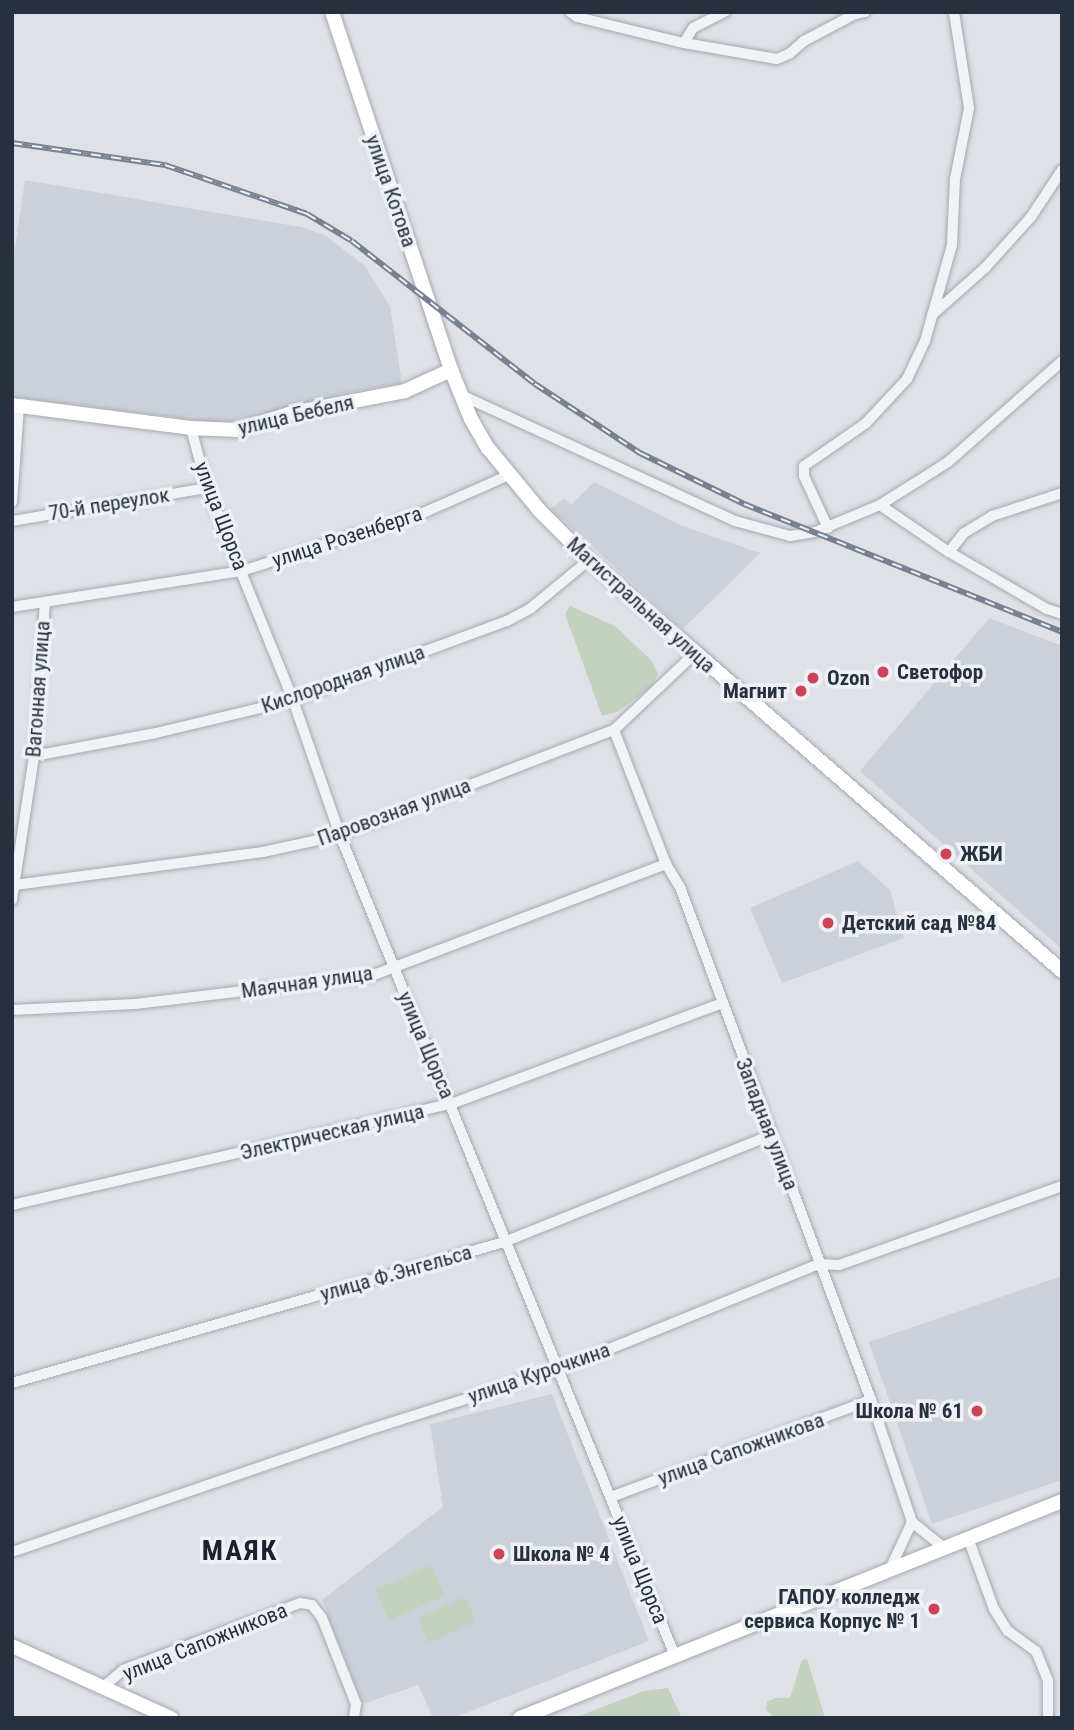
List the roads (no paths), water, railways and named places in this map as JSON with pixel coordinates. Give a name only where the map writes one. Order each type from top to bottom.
[{"type":"street","name":"улица Котова","points":[[332,12],[451,370]]},
{"type":"street","points":[[570,12],[577,17],[684,43],[777,59],[789,54],[804,41],[855,14],[864,12]]},
{"type":"street","points":[[828,528],[804,476],[804,466],[866,423],[907,379],[925,341],[952,245],[956,179],[969,108],[954,12]]},
{"type":"street","points":[[684,43],[693,27],[725,13]]},
{"type":"street","points":[[930,316],[985,268],[1022,227],[1062,170]]},
{"type":"street","points":[[461,395],[735,521],[790,536],[828,528],[880,505],[947,462],[1062,361]]},
{"type":"street","name":"Магистральная улица","points":[[451,370],[488,448],[509,475],[589,559],[694,654],[1062,971]]},
{"type":"street","name":"улица Бебеля","points":[[16,405],[191,428],[238,430],[305,410],[405,391],[451,370]]},
{"type":"street","points":[[12,502],[16,405]]},
{"type":"street","name":"улица Щорса","points":[[191,428],[206,488],[293,700],[340,835],[392,967],[451,1104],[504,1242],[560,1368],[675,1656]]},
{"type":"street","name":"улица Розенберга","points":[[12,607],[242,571],[423,513],[509,475]]},
{"type":"street","name":"70-й переулок","points":[[12,520],[206,488]]},
{"type":"street","points":[[949,552],[964,533],[992,516],[1062,493]]},
{"type":"street","points":[[880,505],[949,552],[1047,609],[1062,614]]},
{"type":"street","name":"Кислородная улица","points":[[34,756],[156,733],[293,700],[507,621],[531,608],[589,559]]},
{"type":"street","name":"Вагонная улица","points":[[12,900],[34,756],[45,603]]},
{"type":"street","name":"Паровозная улица","points":[[15,885],[263,852],[340,835],[614,730],[694,654]]},
{"type":"street","name":"Западная улица","points":[[614,730],[666,864],[680,887],[871,1400],[912,1522]]},
{"type":"street","name":"Маячная улица","points":[[12,1010],[135,1004],[371,976],[666,864]]},
{"type":"street","name":"Электрическая улица","points":[[12,1205],[451,1104],[722,1003]]},
{"type":"street","name":"улица Ф.Энгельса","points":[[12,1383],[504,1242],[771,1135]]},
{"type":"street","name":"улица Курочкина","points":[[12,1552],[365,1431],[560,1368],[819,1264],[839,1265],[1062,1186]]},
{"type":"street","name":"улица Сапожникова","points":[[611,1497],[871,1400]]},
{"type":"street","points":[[520,1718],[1062,1501]]},
{"type":"street","points":[[890,1569],[912,1522],[943,1547]]},
{"type":"street","points":[[968,1538],[994,1609],[1008,1631],[1035,1651],[1048,1681],[1048,1718]]},
{"type":"street","name":"улица Сапожникова","points":[[103,1688],[124,1670],[300,1603],[312,1605],[322,1618],[356,1704],[354,1718]]},
{"type":"street","points":[[12,1646],[171,1718]]},
{"type":"railway","points":[[12,143],[165,165],[307,214],[352,241],[535,384],[640,453],[744,504],[1062,632]]},
{"type":"place","name":"Светофор","points":[[883,672]]},
{"type":"place","name":"Ozon","points":[[813,678]]},
{"type":"place","name":"Магнит","points":[[801,691]]},
{"type":"place","name":"ЖБИ","points":[[946,854]]},
{"type":"place","name":"Детский сад №84","points":[[828,923]]},
{"type":"place","name":"Школа № 61","points":[[977,1411]]},
{"type":"place","name":"Школа № 4","points":[[499,1554]]},
{"type":"place","name":"ГАПОУ колледж сервиса Корпус № 1","points":[[934,1609]]},
{"type":"district","name":"МАЯК","points":[[240,1551]]}]
